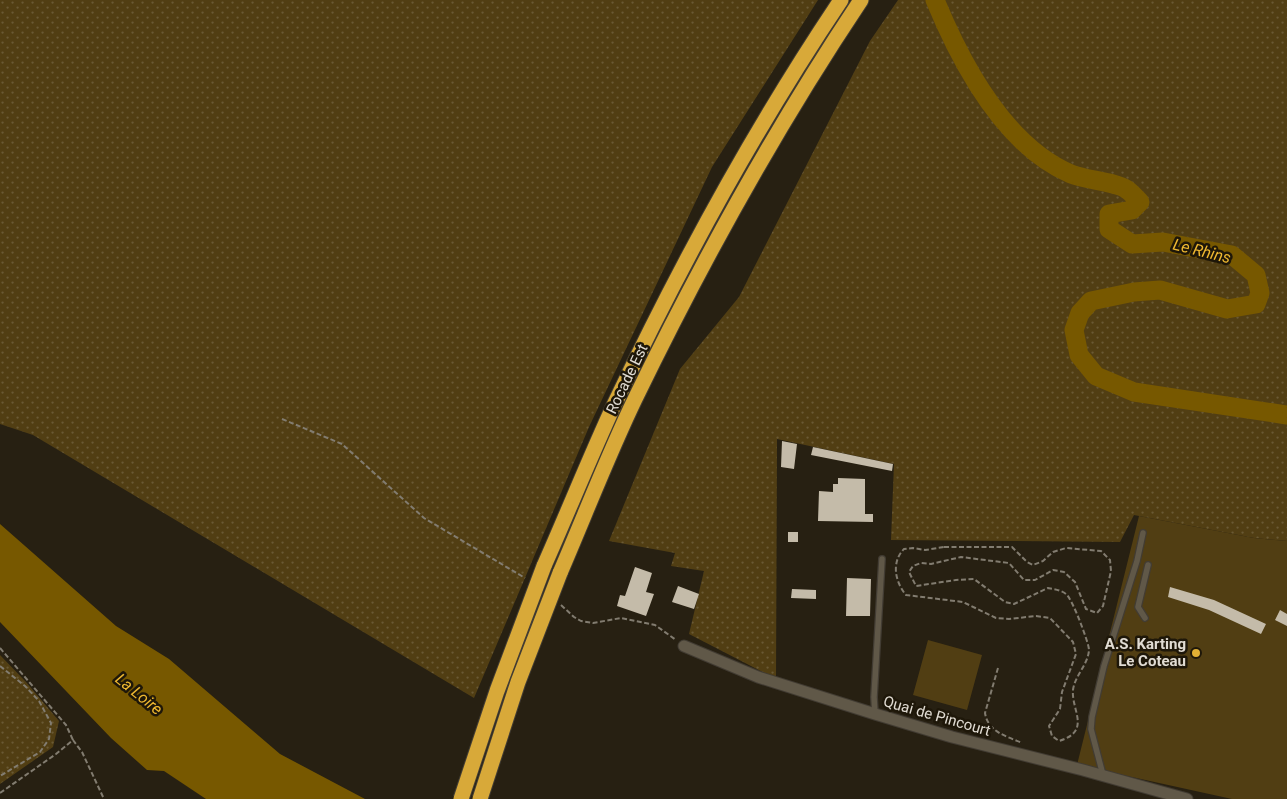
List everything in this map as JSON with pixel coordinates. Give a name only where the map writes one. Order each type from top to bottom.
[{"type":"highway","name":"Rocade Est","points":[[461,799],[544,566],[614,405],[661,309],[706,224],[803,56],[841,0]]},
{"type":"highway","name":"Rocade Est","points":[[480,799],[518,682],[560,572],[634,401],[723,227],[779,129],[826,52],[861,0]]},
{"type":"street","name":"Quai de Pincourt","points":[[684,646],[758,677],[875,714],[952,737],[1103,775],[1187,799]]},
{"type":"lane","points":[[1103,775],[1092,729],[1092,717],[1104,666],[1144,533]]},
{"type":"lane","points":[[875,714],[874,697],[882,559]]},
{"type":"lane","points":[[1145,618],[1138,607],[1148,565]]},
{"type":"path","points":[[282,419],[342,444],[424,518],[528,580]]},
{"type":"path","points":[[1012,547],[1027,562],[1033,565],[1043,561],[1053,552],[1066,548],[1101,551],[1110,560],[1111,571],[1103,606],[1097,613],[1086,609],[1074,582],[1064,572],[1053,570],[1035,580],[1024,580],[1009,563],[961,557],[931,564],[921,563],[913,566],[909,572],[916,586],[974,579],[1005,602],[1014,604],[1048,588],[1066,594],[1073,602],[1089,650],[1086,661],[1075,682],[1073,692],[1078,714],[1078,724],[1074,733],[1067,739],[1059,741],[1050,732],[1049,726],[1060,709],[1062,692],[1076,654],[1073,642],[1050,618],[1036,616],[1010,619],[996,618],[963,602],[918,597],[906,595],[897,580],[897,558],[904,549],[1012,547]]},
{"type":"path","points":[[556,601],[581,621],[593,623],[621,618],[655,625],[684,646]]},
{"type":"path","points":[[0,648],[66,725],[73,740],[82,752],[104,799]]},
{"type":"path","points":[[0,666],[25,686],[38,700],[52,723],[49,739],[40,752],[0,776]]},
{"type":"path","points":[[998,668],[985,713],[986,720],[989,726],[998,732],[1029,746]]},
{"type":"path","points":[[0,793],[73,740]]},
{"type":"shaded area","points":[[0,0],[818,0],[712,167],[589,427],[474,698],[33,435],[0,424]]},
{"type":"shaded area","points":[[898,0],[1287,0],[1287,541],[1254,538],[1134,515],[1120,542],[891,540],[894,464],[777,439],[776,679],[689,634],[704,571],[671,566],[675,553],[609,541],[680,369],[739,297],[870,41]]},
{"type":"shaded area","name":"A.S. Karting Le Coteau","points":[[1139,516],[1254,538],[1287,541],[1287,799],[1232,799],[1077,765]]},
{"type":"shaded area","points":[[928,640],[982,655],[967,710],[913,695]]},
{"type":"shaded area","points":[[0,655],[59,721],[53,747],[0,784]]},
{"type":"water","name":"La Loire","points":[[0,524],[116,626],[169,659],[280,754],[365,799],[206,799],[164,771],[147,770],[111,738],[0,622]]},
{"type":"building","points":[[782,441],[797,444],[794,469],[781,467]]},
{"type":"building","points":[[813,447],[893,464],[892,471],[811,455]]},
{"type":"building","points":[[838,478],[865,479],[865,514],[873,514],[873,522],[818,521],[819,491],[833,492],[833,484],[838,484]]},
{"type":"building","points":[[788,532],[798,532],[798,542],[788,542]]},
{"type":"building","points":[[635,567],[652,573],[646,592],[654,594],[646,616],[617,606],[620,595],[625,596]]},
{"type":"building","points":[[847,578],[871,579],[870,616],[846,616]]},
{"type":"building","points":[[678,586],[699,594],[694,609],[672,602]]},
{"type":"building","points":[[1170,587],[1214,600],[1266,624],[1261,634],[1209,610],[1168,597]]},
{"type":"building","points":[[792,589],[816,590],[816,599],[791,598]]},
{"type":"building","points":[[1280,610],[1287,614],[1287,626],[1275,620]]},
{"type":"waterway","name":"Le Rhins","points":[[935,0],[972,75],[988,100],[1026,144],[1047,161],[1071,174],[1126,189],[1140,202],[1132,210],[1109,214],[1109,229],[1132,244],[1163,242],[1232,255],[1256,275],[1260,293],[1256,304],[1227,309],[1160,290],[1134,292],[1091,301],[1080,313],[1074,330],[1079,355],[1096,376],[1134,392],[1287,415]]},
{"type":"place","name":"A.S. Karting Le Coteau","points":[[1196,653]]}]
